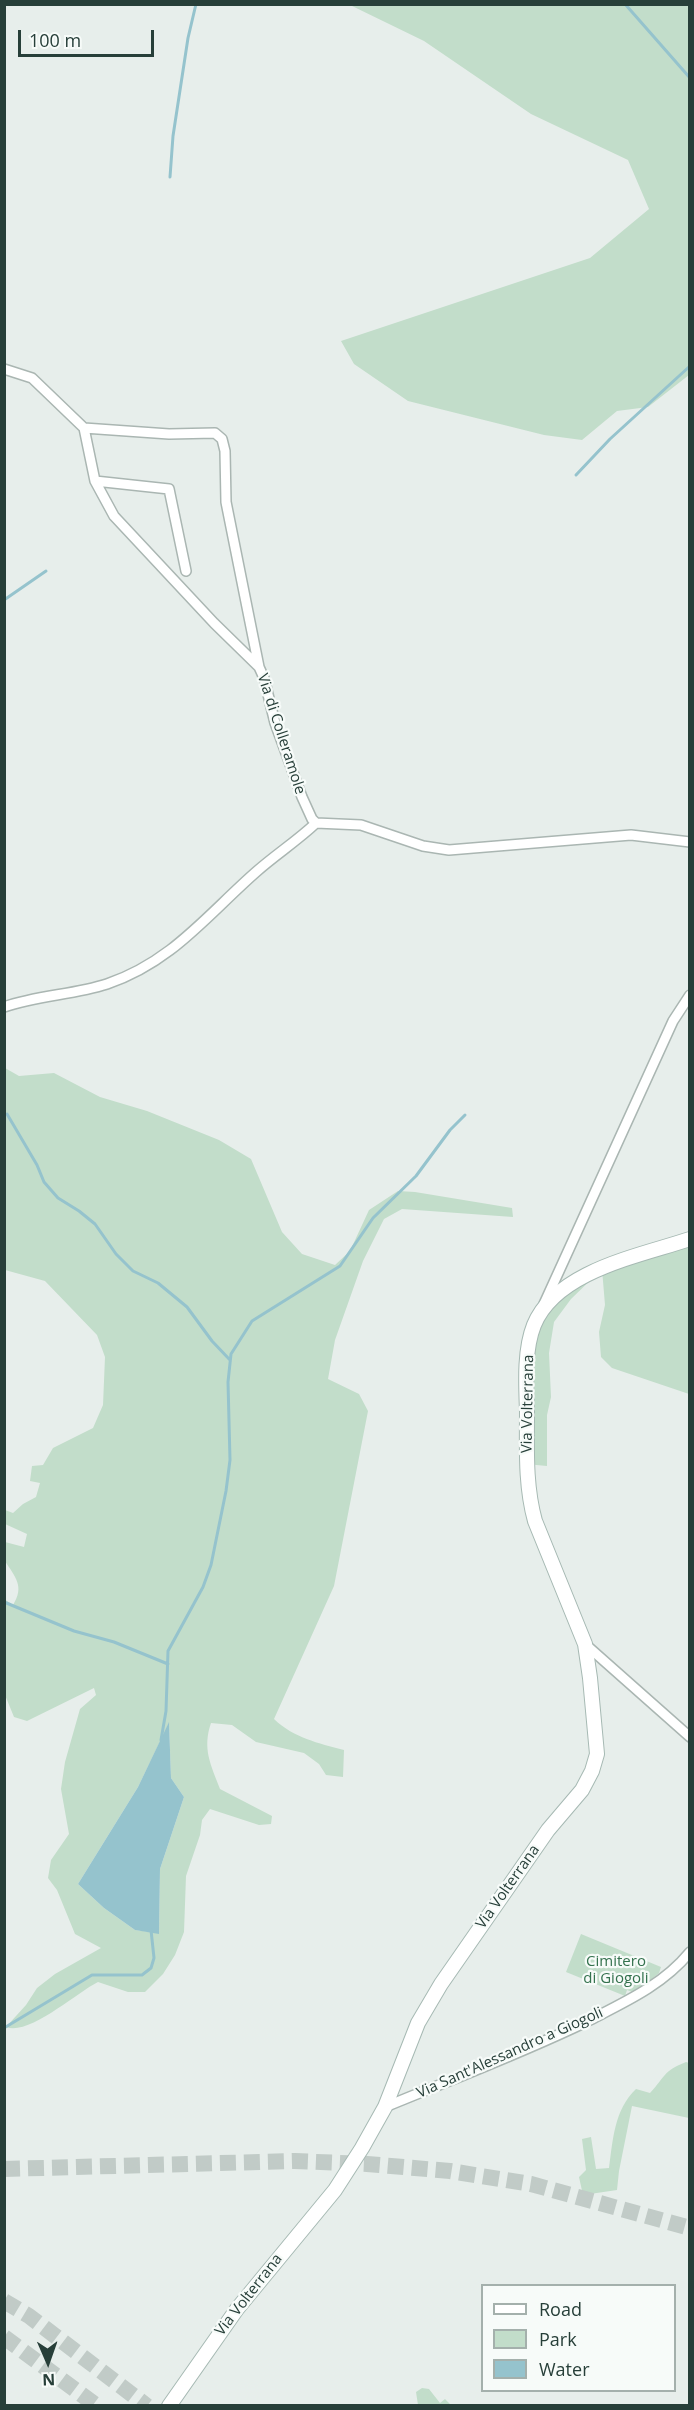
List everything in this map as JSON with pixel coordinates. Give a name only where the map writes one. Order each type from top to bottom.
[{"type":"main road","name":"Via Volterrana","points":[[169,2406],[237,2308],[334,2190],[362,2148],[385,2107],[418,2023],[441,1984],[548,1830],[582,1790],[592,1771],[597,1754],[585,1644],[535,1521],[529,1499],[526,1396],[528,1348],[533,1326],[543,1306],[561,1290],[581,1278],[690,1239]]},
{"type":"street","points":[[4,369],[32,378],[84,428],[169,434],[215,433],[222,439],[225,451],[226,502],[259,667]]},
{"type":"street","name":"Via di Colleramole","points":[[84,428],[95,481],[114,516],[214,623],[259,667],[275,723],[298,787],[316,823]]},
{"type":"street","points":[[95,481],[169,489],[186,571]]},
{"type":"street","points":[[4,1007],[38,997],[73,993],[109,983],[161,958],[199,926],[257,870],[296,842],[316,823],[361,825],[423,846],[449,850],[631,835],[690,842]]},
{"type":"street","name":"Via Volterrana","points":[[543,1306],[668,1032],[690,995]]},
{"type":"street","points":[[585,1644],[690,1737]]},
{"type":"street","name":"Via Sant'Alessandro a Giogoli","points":[[385,2107],[551,2039],[636,1997],[681,1962],[690,1952]]},
{"type":"green space","points":[[350,5],[689,5],[689,375],[648,407],[617,411],[582,440],[544,435],[408,401],[354,364],[341,341],[590,258],[649,209],[628,160],[531,114],[424,41]]},
{"type":"green space","points":[[5,1068],[19,1076],[54,1073],[100,1097],[147,1111],[219,1140],[251,1159],[282,1232],[302,1254],[335,1265],[350,1251],[369,1210],[398,1191],[512,1208],[513,1217],[402,1209],[384,1219],[363,1261],[335,1340],[328,1379],[359,1394],[368,1411],[334,1586],[274,1719],[298,1735],[344,1750],[343,1777],[326,1775],[319,1764],[304,1753],[256,1742],[232,1725],[211,1723],[208,1732],[208,1749],[220,1789],[272,1816],[271,1824],[259,1825],[210,1809],[202,1820],[200,1835],[186,1876],[184,1932],[175,1955],[163,1974],[145,1992],[128,1992],[98,1982],[39,2020],[16,2028],[6,2027],[26,2005],[37,1988],[55,1974],[101,1948],[75,1934],[57,1890],[48,1878],[51,1860],[69,1834],[61,1789],[65,1762],[80,1709],[96,1695],[94,1688],[27,1721],[14,1717],[5,1695],[4,1599],[13,1605],[17,1598],[18,1587],[5,1561],[4,1552],[5,1542],[24,1547],[27,1534],[5,1524],[5,1510],[13,1513],[36,1497],[40,1483],[30,1481],[32,1466],[43,1465],[53,1448],[93,1428],[103,1405],[105,1357],[97,1335],[45,1281],[5,1270]],"holes":[[[169,1723],[171,1778],[184,1797],[160,1869],[159,1933],[135,1930],[104,1908],[78,1884],[138,1787]]]},
{"type":"green space","points":[[689,1239],[689,1394],[612,1368],[601,1357],[599,1332],[605,1305],[602,1269],[571,1299],[554,1322],[549,1353],[551,1397],[547,1415],[547,1466],[526,1464],[525,1405],[528,1359],[536,1320],[544,1306],[557,1293],[591,1272]]},
{"type":"green space","name":"Cimitero di Giogoli","points":[[581,1934],[661,1967],[659,1973],[635,1993],[627,1990],[625,1996],[566,1972]]},
{"type":"green space","points":[[686,2062],[689,2063],[689,2118],[632,2106],[617,2190],[583,2195],[579,2177],[586,2170],[582,2139],[591,2137],[596,2169],[609,2168],[616,2126],[629,2097],[636,2089],[650,2093],[669,2071]]},
{"type":"green space","points":[[422,2388],[429,2389],[440,2403],[445,2399],[451,2405],[418,2405],[416,2392]]},
{"type":"water","points":[[169,1722],[171,1778],[184,1797],[160,1869],[159,1934],[135,1930],[104,1908],[78,1884],[138,1787]]},
{"type":"waterway","points":[[170,177],[173,136],[188,38],[196,4]]},
{"type":"waterway","points":[[625,4],[690,78]]},
{"type":"waterway","points":[[576,475],[610,439],[690,366]]},
{"type":"waterway","points":[[4,600],[46,571]]},
{"type":"waterway","points":[[7,1114],[37,1165],[44,1182],[58,1198],[95,1224],[116,1254],[133,1271],[158,1283],[187,1307],[212,1341],[230,1360]]},
{"type":"waterway","points":[[161,1740],[166,1711],[168,1651],[203,1587],[211,1565],[226,1491],[230,1460],[228,1382],[231,1354],[252,1321],[340,1266],[373,1218],[416,1176],[450,1130],[465,1115]]},
{"type":"waterway","points":[[4,1602],[74,1631],[114,1642],[168,1664]]},
{"type":"waterway","points":[[4,2028],[92,1975],[142,1975],[151,1968],[154,1958],[151,1930]]},
{"type":"tunnel","points":[[4,2169],[295,2161],[450,2171],[531,2184],[690,2228]]},
{"type":"tunnel","points":[[4,2301],[29,2316],[147,2406]]},
{"type":"tunnel","points":[[4,2337],[97,2406]]}]
